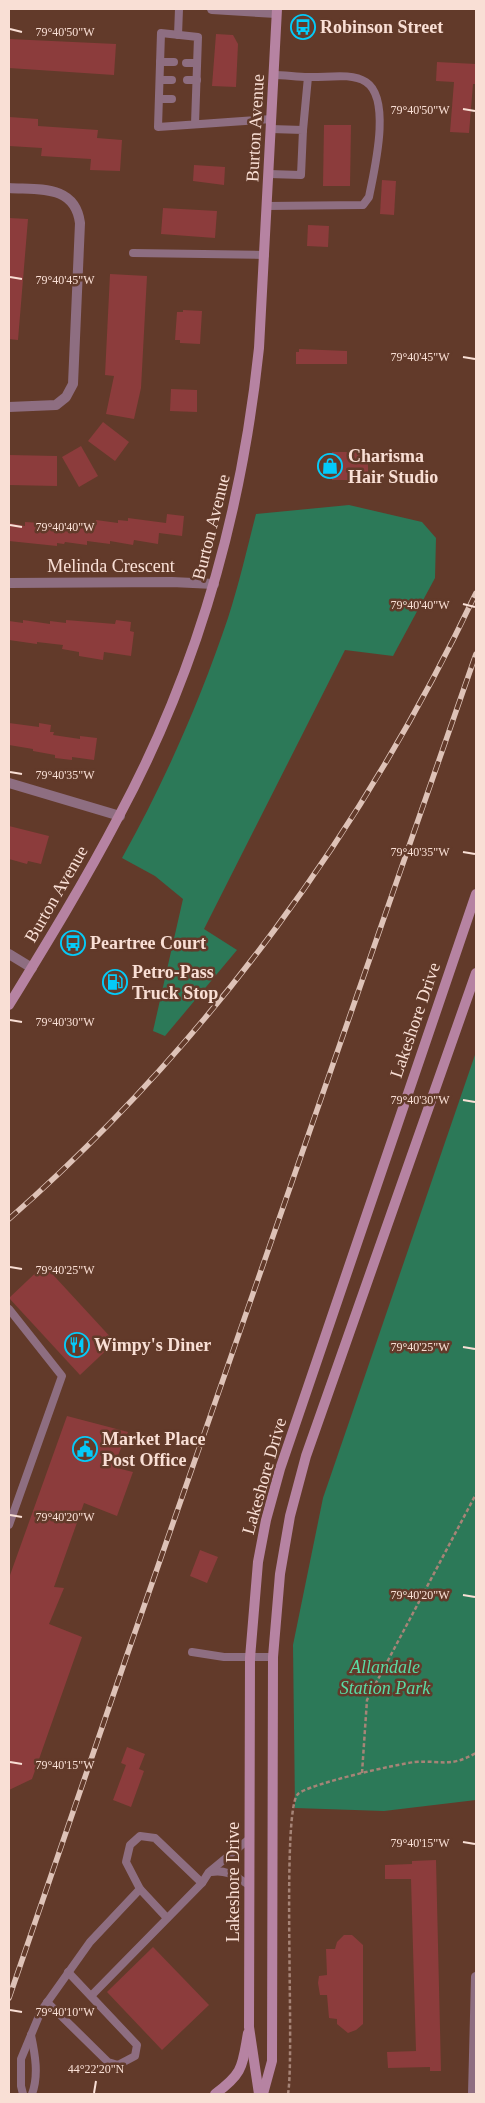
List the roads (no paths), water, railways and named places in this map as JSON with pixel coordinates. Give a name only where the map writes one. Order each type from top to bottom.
[{"type":"main road","name":"Burton Avenue","points":[[9,1006],[120,816],[166,716],[200,629],[214,584],[236,499],[254,403],[265,256],[276,11]]},
{"type":"main road","name":"Lakeshore Drive","points":[[259,2094],[249,2027],[250,1658],[258,1562],[266,1520],[280,1469],[476,894]]},
{"type":"main road","name":"Lakeshore Drive","points":[[263,2094],[272,2061],[273,1657],[280,1574],[290,1516],[306,1456],[476,973]]},
{"type":"main road","points":[[215,2094],[228,2085],[241,2071],[249,2027]]},
{"type":"street","points":[[212,9],[276,11]]},
{"type":"street","points":[[9,188],[59,193],[68,198],[75,206],[79,214],[80,223],[72,384],[70,391],[56,405],[9,407]]},
{"type":"street","name":"Melinda Crescent","points":[[9,583],[172,582],[214,584]]},
{"type":"street","points":[[9,782],[120,816]]},
{"type":"street","points":[[9,954],[32,968]]},
{"type":"street","points":[[473,2094],[476,1977]]},
{"type":"lane","points":[[178,35],[179,9]]},
{"type":"lane","points":[[195,124],[198,37],[162,33],[158,127],[195,124],[271,124],[303,130]]},
{"type":"lane","points":[[160,62],[174,62]]},
{"type":"lane","points":[[186,63],[197,63]]},
{"type":"lane","points":[[267,206],[363,204],[369,197],[381,131],[376,92],[366,82],[350,77],[274,75]]},
{"type":"lane","points":[[269,174],[301,175],[308,77]]},
{"type":"lane","points":[[160,80],[172,80]]},
{"type":"lane","points":[[186,80],[197,80]]},
{"type":"lane","points":[[159,100],[172,99]]},
{"type":"lane","points":[[186,99],[196,100]]},
{"type":"lane","points":[[133,253],[265,256]]},
{"type":"lane","points":[[9,1309],[62,1376],[9,1525]]},
{"type":"lane","points":[[192,1652],[250,1658],[273,1657]]},
{"type":"lane","points":[[167,1918],[140,1890],[126,1862],[130,1845],[140,1836],[155,1838],[202,1884]]},
{"type":"lane","points":[[91,1996],[202,1884],[209,1872],[249,1839]]},
{"type":"lane","points":[[209,1872],[221,1870],[232,1874],[250,1885]]},
{"type":"lane","points":[[23,2094],[21,2086],[21,2059],[41,2011],[90,1942],[140,1890]]},
{"type":"lane","points":[[47,2002],[108,2062],[118,2065],[135,2056],[137,2045],[68,1972]]},
{"type":"lane","points":[[31,2035],[35,2054],[36,2085],[32,2094]]},
{"type":"railway","points":[[9,1219],[81,1152],[150,1081],[214,1007],[274,930],[331,850],[383,767],[432,681],[476,593]]},
{"type":"railway","points":[[9,1998],[476,654]]},
{"type":"place","name":"Robinson Street","points":[[303,27]]},
{"type":"place","name":"Charisma Hair Studio","points":[[330,466]]},
{"type":"place","name":"Peartree Court","points":[[73,943]]},
{"type":"place","name":"Petro-Pass Truck Stop","points":[[115,982]]},
{"type":"place","name":"Wimpy's Diner","points":[[77,1345]]},
{"type":"place","name":"Market Place Post Office","points":[[85,1449]]},
{"type":"park label","name":"Allandale Station Park","points":[[385,1677]]}]
